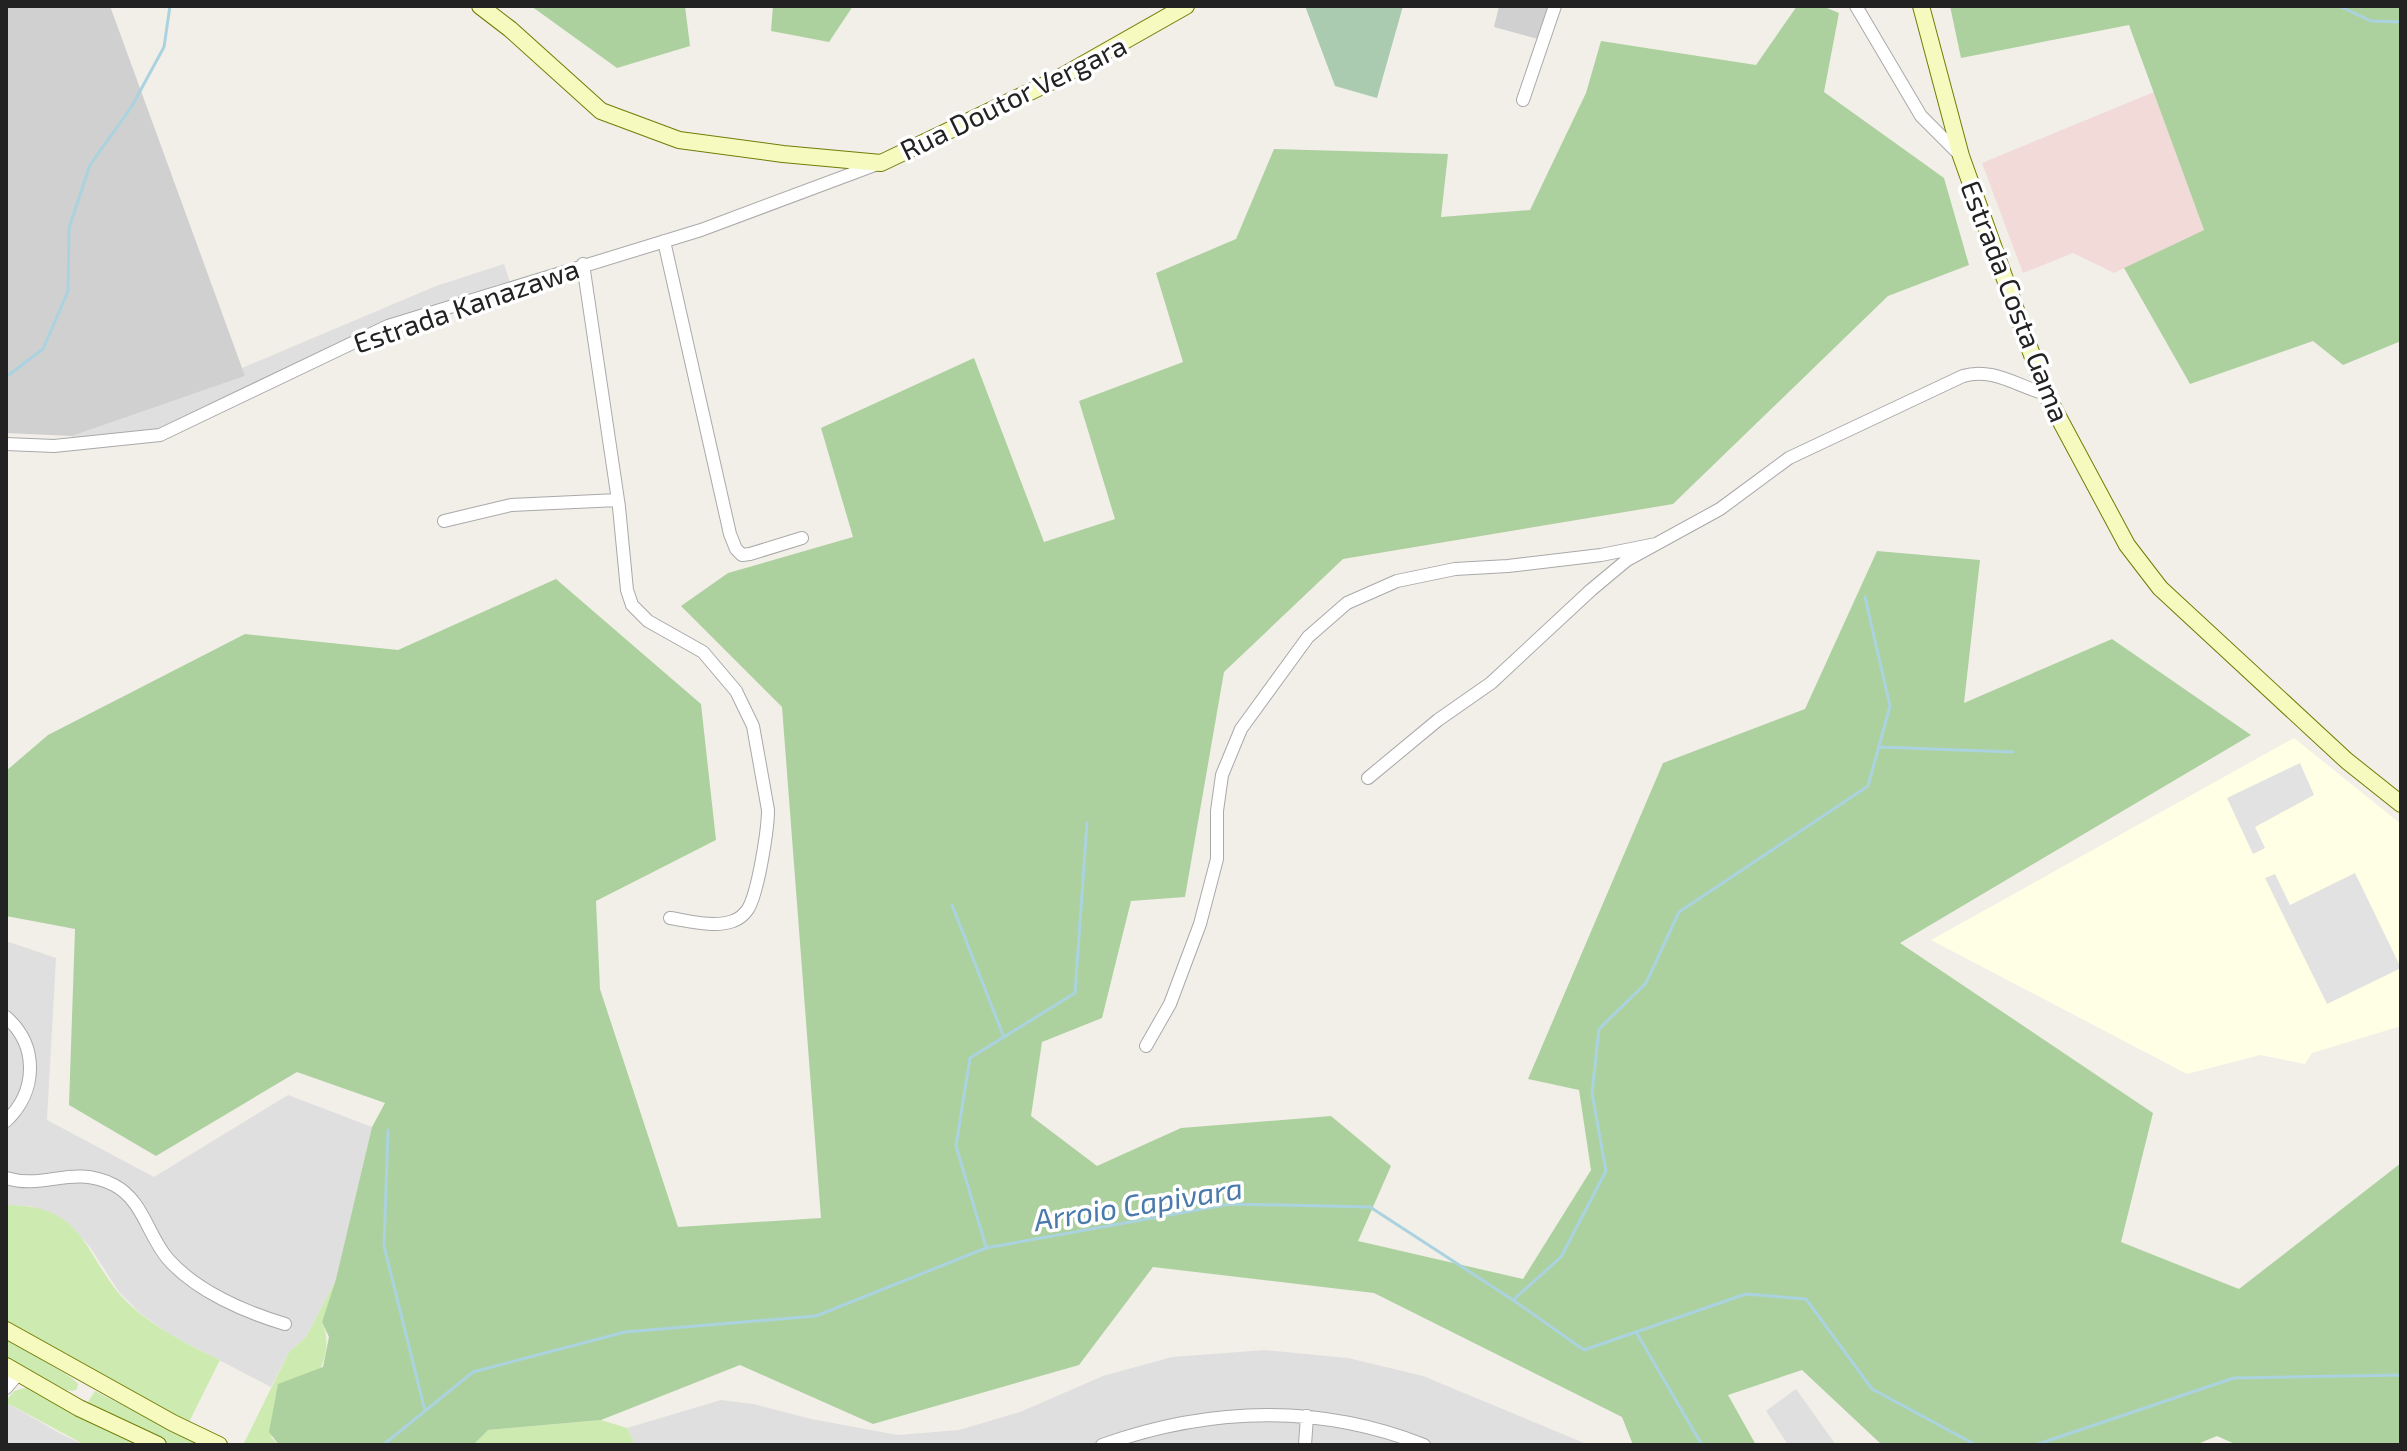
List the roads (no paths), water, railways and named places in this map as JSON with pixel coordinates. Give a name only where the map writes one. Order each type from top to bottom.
[{"type":"main road","points":[[480,6],[601,111],[679,140],[881,163]]},
{"type":"main road","name":"Rua Doutor Vergara","points":[[881,163],[1059,78],[1186,6]]},
{"type":"main road","name":"Estrada Costa Gama","points":[[1921,6],[1961,156],[2046,394],[2127,545],[2160,588],[2347,761],[2401,804]]},
{"type":"main road","points":[[6,1330],[219,1445]]},
{"type":"main road","points":[[12,1370],[61,1398],[158,1445]]},
{"type":"main road","points":[[61,1398],[80,1394],[90,1377]]},
{"type":"street","points":[[1523,100],[1555,6]]},
{"type":"street","points":[[1856,6],[1921,116],[1961,156]]},
{"type":"street","name":"Estrada Kanazawa","points":[[6,444],[54,446],[160,435],[388,326],[664,241],[783,201],[881,163]]},
{"type":"street","points":[[664,241],[730,534],[736,549],[742,555],[750,554],[802,538]]},
{"type":"street","points":[[583,264],[618,500],[627,590],[632,605],[648,621],[703,652],[736,691],[753,726],[768,810],[768,824],[747,911],[737,920],[720,924],[670,918]]},
{"type":"street","points":[[1368,778],[1438,720],[1491,683],[1627,560],[1720,509],[1789,458],[1977,372],[1989,373],[2046,394]]},
{"type":"street","points":[[444,521],[511,505],[618,500]]},
{"type":"street","points":[[1146,1046],[1170,1004],[1200,924],[1217,859],[1217,811],[1222,775],[1241,729],[1308,637],[1347,603],[1397,581],[1455,569],[1586,557],[1656,544]]},
{"type":"street","points":[[6,1017],[16,1027],[27,1048],[31,1073],[21,1106],[6,1121]]},
{"type":"street","points":[[6,1178],[36,1182],[75,1175],[118,1187],[139,1209],[153,1236],[177,1268],[223,1298],[261,1317],[285,1324]]},
{"type":"street","points":[[6,1388],[12,1370]]},
{"type":"street","points":[[1102,1445],[1158,1427],[1203,1418],[1245,1415],[1307,1416],[1374,1428],[1424,1445]]},
{"type":"street","points":[[1305,1445],[1307,1416]]},
{"type":"waterway","points":[[6,377],[43,349],[68,291],[69,228],[90,165],[132,106],[164,47],[170,6]]},
{"type":"waterway","points":[[2339,6],[2371,21],[2401,22]]},
{"type":"waterway","points":[[1513,1300],[1561,1257],[1606,1171],[1592,1093],[1599,1029],[1646,983],[1679,912],[1868,786],[1890,706],[1865,597]]},
{"type":"waterway","points":[[1879,747],[2013,752]]},
{"type":"waterway","points":[[986,1247],[956,1146],[970,1058],[1075,993],[1087,823]]},
{"type":"waterway","points":[[952,905],[1003,1035]]},
{"type":"waterway","points":[[388,1130],[384,1246],[425,1411]]},
{"type":"waterway","name":"Arroio Capivara","points":[[383,1445],[473,1372],[625,1332],[816,1316],[986,1248],[1230,1204],[1370,1207],[1584,1350],[1746,1294],[1806,1299],[1872,1389],[1976,1445]]},
{"type":"waterway","points":[[1636,1332],[1702,1445]]},
{"type":"waterway","name":"Arroio Capivara","points":[[2035,1445],[2234,1378],[2401,1375]]}]
